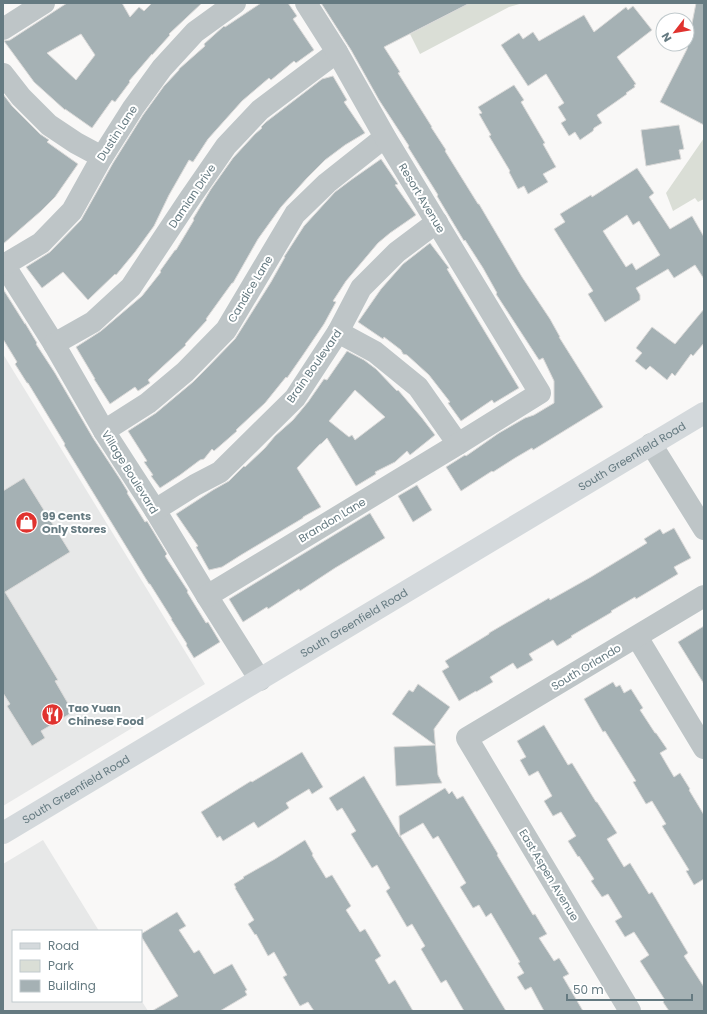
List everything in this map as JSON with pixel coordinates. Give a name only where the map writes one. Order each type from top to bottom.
[{"type":"main road","name":"South Greenfield Road","points":[[3,833],[704,413]]},
{"type":"street","points":[[3,29],[44,3]]},
{"type":"street","name":"Dustin Lane","points":[[4,264],[41,243],[72,211],[102,157],[133,108],[162,68],[195,32],[235,3]]},
{"type":"street","name":"Resort Avenue","points":[[306,3],[385,137],[540,393]]},
{"type":"street","name":"Damian Drive","points":[[54,344],[93,322],[131,287],[226,146],[260,110],[336,52]]},
{"type":"street","points":[[3,74],[21,97],[49,125],[76,143],[102,157]]},
{"type":"street","name":"Candice Lane","points":[[104,431],[148,402],[185,372],[226,330],[295,214],[327,183],[385,137]]},
{"type":"street","name":"Brain Boulevard","points":[[155,510],[195,485],[220,472],[295,398],[338,332],[361,288],[397,252],[437,222]]},
{"type":"street","name":"Village Boulevard","points":[[4,264],[54,344],[104,431],[155,510],[260,680]]},
{"type":"street","points":[[338,332],[375,352],[418,387],[458,444]]},
{"type":"street","name":"Brandon Lane","points":[[207,596],[540,393]]},
{"type":"street","points":[[651,444],[704,529]]},
{"type":"street","name":"South Orlando","points":[[467,738],[704,596]]},
{"type":"street","points":[[637,636],[704,748]]},
{"type":"street","name":"East Aspen Avenue","points":[[467,738],[630,1011]]},
{"type":"shaded area","points":[[3,354],[205,684],[3,806]]},
{"type":"shaded area","points":[[43,840],[98,930],[12,930],[12,1002],[142,1002],[148,1011],[3,1011],[3,864]]},
{"type":"green space","points":[[470,3],[523,3],[509,7],[420,54],[410,34]]},
{"type":"green space","points":[[704,138],[704,199],[698,202],[695,198],[673,211],[666,193]]},
{"type":"building","points":[[67,3],[122,3],[130,17],[139,7],[144,11],[152,3],[202,3],[169,34],[170,35],[129,81],[130,82],[115,102],[112,100],[92,128],[65,110],[34,82],[4,41],[10,40]],"holes":[[[81,34],[95,55],[76,80],[47,53]]]},
{"type":"building","points":[[261,3],[288,3],[297,16],[293,19],[314,50],[296,63],[294,61],[271,80],[269,78],[242,101],[208,139],[193,162],[189,160],[169,195],[154,226],[135,252],[116,275],[115,274],[88,300],[63,272],[42,288],[26,267],[50,252],[81,220],[113,163],[143,115],[164,86],[179,69],[205,46],[204,44],[224,26],[225,27]]},
{"type":"building","points":[[321,3],[470,3],[384,47],[400,72],[398,73],[446,150],[445,151],[603,407],[533,450],[532,448],[493,472],[492,471],[461,491],[446,467],[465,455],[466,456],[499,433],[554,403],[554,381],[543,358],[539,360],[496,294],[497,293],[483,268],[465,240],[464,241],[437,196],[438,195],[408,147],[409,146],[379,100],[351,50]]},
{"type":"building","points":[[696,3],[704,3],[704,125],[660,102],[685,52],[695,52],[694,12]]},
{"type":"building","points":[[633,6],[652,30],[617,57],[636,84],[634,85],[635,87],[597,115],[602,123],[594,128],[593,131],[580,140],[575,132],[569,136],[561,123],[566,120],[558,107],[564,103],[546,74],[528,86],[501,45],[519,33],[523,39],[533,32],[539,41],[584,15],[594,32],[626,7],[628,10]]},
{"type":"building","points":[[333,76],[347,100],[344,102],[365,133],[345,145],[325,160],[281,207],[258,239],[233,283],[206,319],[207,320],[185,344],[186,345],[148,380],[150,383],[138,391],[135,387],[110,404],[76,347],[101,331],[142,296],[176,250],[211,189],[233,158],[262,128],[261,127],[322,79]]},
{"type":"building","points":[[514,85],[524,100],[521,102],[545,143],[543,144],[556,167],[543,174],[548,182],[528,194],[524,186],[518,189],[509,172],[510,171],[489,136],[491,135],[479,114],[482,113],[478,107]]},
{"type":"building","points":[[3,94],[12,106],[40,134],[49,140],[47,142],[78,164],[55,197],[3,244]]},
{"type":"building","points":[[679,125],[684,149],[679,150],[681,159],[646,166],[641,130]]},
{"type":"building","points":[[381,159],[398,184],[395,185],[416,215],[378,243],[346,281],[333,301],[336,302],[324,324],[287,378],[286,377],[265,403],[214,451],[212,449],[204,459],[200,460],[160,488],[151,476],[153,475],[144,462],[147,461],[128,431],[156,413],[193,382],[235,339],[304,226],[335,192]]},
{"type":"building","points":[[637,168],[654,193],[649,197],[670,229],[692,216],[704,237],[704,279],[695,265],[674,278],[668,269],[636,288],[640,295],[640,300],[605,322],[588,294],[593,291],[554,229],[565,222],[560,214],[591,195],[592,197]],"holes":[[[627,215],[633,225],[639,221],[660,255],[636,270],[632,263],[626,267],[603,231]]]},
{"type":"building","points":[[430,243],[449,268],[447,269],[519,388],[494,403],[492,400],[461,421],[448,403],[450,402],[429,375],[384,337],[383,339],[358,322],[381,289],[403,264]]},
{"type":"building","points":[[3,289],[145,522],[147,521],[167,554],[165,556],[188,591],[187,592],[206,623],[208,622],[220,642],[194,658],[172,619],[149,584],[28,383],[15,364],[17,362],[3,339]]},
{"type":"building","points":[[704,309],[704,343],[693,356],[691,354],[675,376],[672,373],[667,380],[650,366],[646,370],[635,361],[642,353],[636,348],[652,327],[675,344]]},
{"type":"building","points":[[347,351],[364,360],[376,369],[397,391],[398,390],[435,435],[410,455],[407,451],[395,462],[375,472],[376,474],[356,486],[327,438],[297,468],[321,507],[222,567],[209,570],[196,547],[198,546],[176,514],[229,481],[244,466],[245,467],[293,420],[324,379],[327,380]],"holes":[[[355,390],[385,417],[355,440],[352,435],[349,437],[329,421]]]},
{"type":"building","points":[[24,478],[70,552],[5,592],[58,680],[55,681],[73,712],[41,731],[45,738],[32,746],[7,706],[10,704],[3,693],[3,491]]},
{"type":"building","points":[[417,485],[432,510],[413,522],[398,496]]},
{"type":"building","points":[[370,513],[385,538],[300,591],[299,589],[268,609],[267,607],[243,622],[229,599]]},
{"type":"building","points":[[674,528],[691,558],[674,567],[678,574],[636,599],[635,597],[611,611],[612,612],[557,646],[553,640],[529,654],[533,660],[517,669],[513,663],[490,677],[493,682],[459,701],[442,671],[449,667],[445,661],[489,633],[549,598],[550,600],[591,577],[647,543],[644,539],[660,529],[663,534]]},
{"type":"building","points":[[704,626],[704,684],[678,642]]},
{"type":"building","points":[[613,682],[616,687],[620,685],[624,693],[631,689],[643,708],[640,710],[667,749],[660,753],[674,777],[680,773],[704,815],[704,879],[694,885],[686,871],[689,870],[662,826],[666,824],[652,801],[646,804],[633,782],[636,781],[605,731],[603,732],[584,699]]},
{"type":"building","points":[[418,684],[450,707],[434,729],[438,775],[442,783],[396,786],[394,747],[435,745],[392,714],[409,690],[413,692]]},
{"type":"building","points":[[544,725],[568,765],[572,763],[617,833],[607,839],[624,867],[630,863],[649,894],[652,892],[688,953],[684,956],[704,987],[704,1011],[669,1011],[663,1002],[665,1000],[640,961],[649,955],[634,932],[625,937],[615,921],[622,917],[608,894],[602,897],[591,881],[594,879],[568,841],[576,836],[561,812],[553,816],[544,801],[552,796],[538,771],[529,776],[520,760],[526,757],[517,741]]},
{"type":"building","points":[[302,752],[323,787],[312,794],[309,789],[286,803],[289,808],[258,828],[254,822],[223,841],[220,836],[217,838],[201,812]]},
{"type":"building","points":[[364,776],[400,837],[399,816],[445,788],[449,794],[452,791],[457,799],[463,796],[533,915],[535,914],[547,934],[539,938],[554,961],[559,958],[569,974],[563,977],[583,1011],[544,1011],[531,987],[525,990],[517,977],[524,973],[518,963],[520,962],[491,913],[486,917],[479,905],[473,908],[460,887],[466,883],[438,836],[433,839],[423,823],[400,836],[506,1011],[464,1011],[446,980],[441,983],[421,949],[425,946],[412,924],[407,927],[386,891],[390,888],[377,865],[372,868],[351,834],[356,831],[342,808],[337,811],[329,798]]},
{"type":"building","points":[[305,840],[326,878],[332,875],[351,906],[346,910],[360,932],[365,929],[381,956],[375,960],[389,984],[395,980],[413,1011],[314,1011],[308,1002],[300,1006],[283,977],[287,975],[274,952],[268,956],[256,934],[255,935],[248,924],[254,920],[234,884],[244,878],[243,877]]},
{"type":"building","points":[[177,912],[186,926],[179,930],[194,953],[199,950],[214,974],[232,964],[247,990],[245,991],[247,995],[220,1011],[152,1011],[178,996],[142,938],[142,933]]},
{"type":"place","name":"99 Cents Only Stores","points":[[27,522]]},
{"type":"place","name":"Tao Yuan Chinese Food","points":[[52,714]]}]
